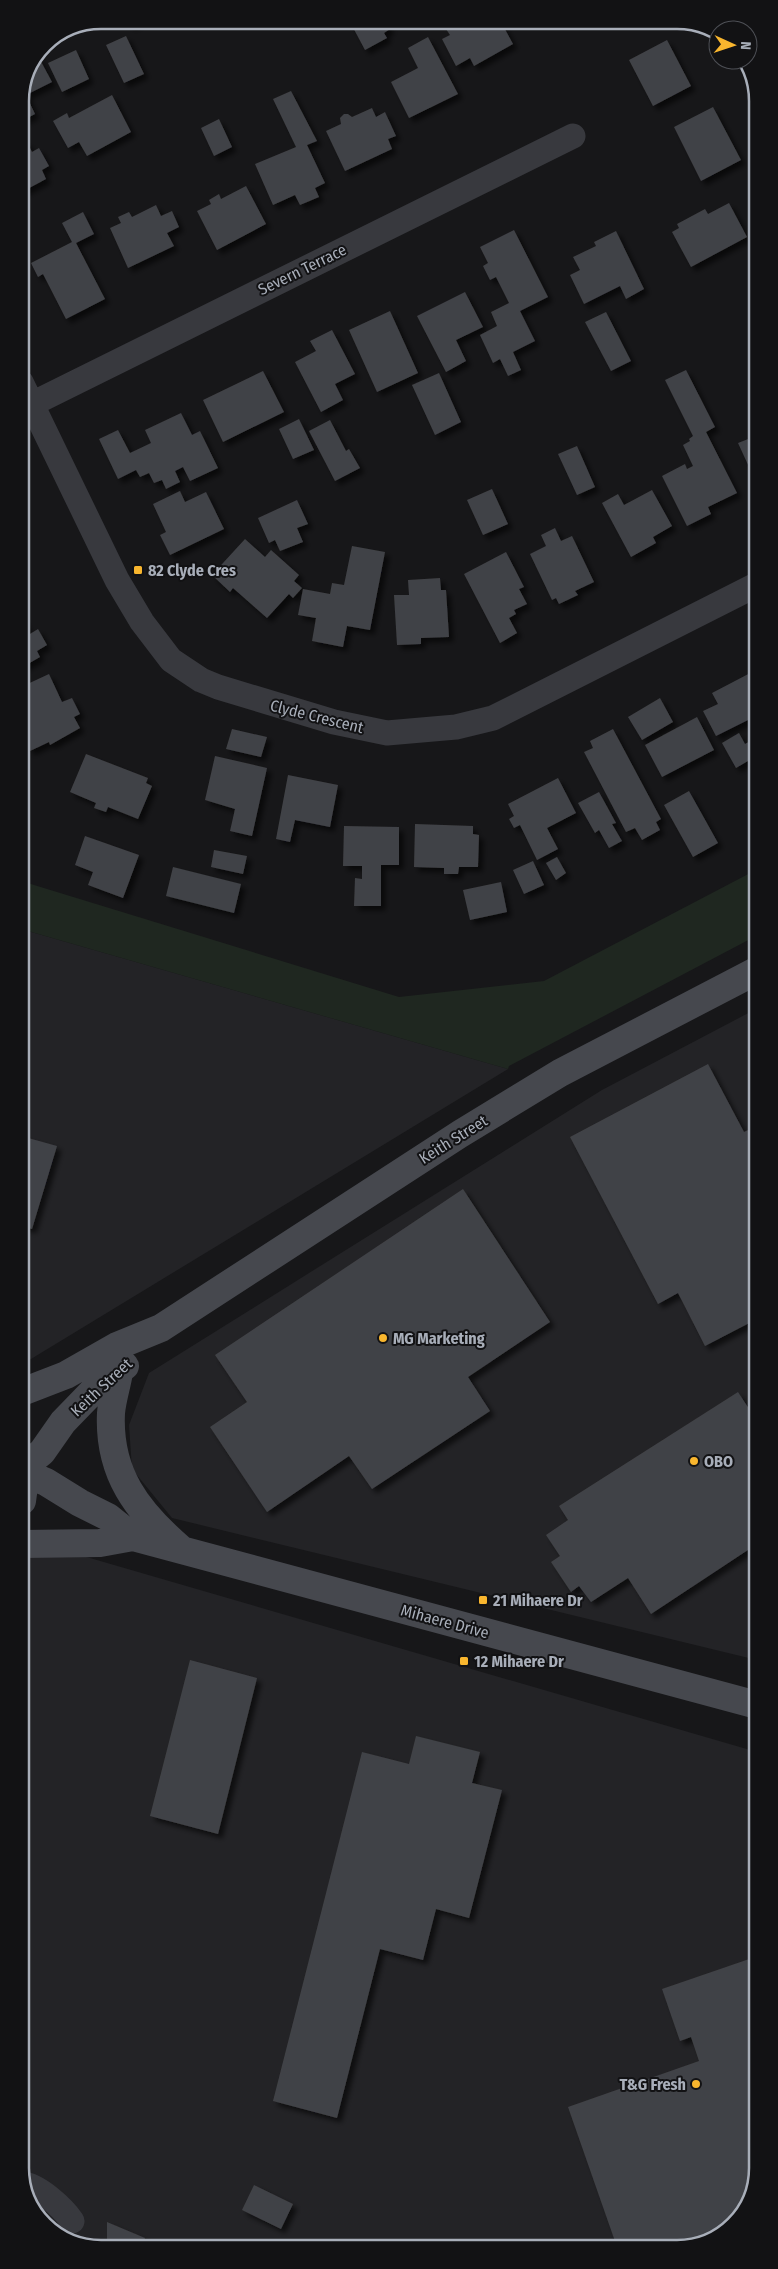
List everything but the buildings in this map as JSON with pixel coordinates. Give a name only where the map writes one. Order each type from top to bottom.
[{"type":"street","name":"Severn Terrace","points":[[32,404],[573,136]]},
{"type":"street","name":"Clyde Crescent","points":[[29,398],[117,580],[142,622],[171,660],[201,680],[218,687],[334,722],[387,732],[456,727],[493,718],[749,589]]},
{"type":"street","name":"Keith Street","points":[[29,1389],[66,1375],[117,1346],[161,1328],[460,1134],[560,1073],[749,974]]},
{"type":"street","name":"Keith Street","points":[[29,1464],[42,1452],[63,1422],[93,1391],[119,1372],[161,1328]]},
{"type":"street","points":[[119,1372],[111,1413],[119,1472],[128,1492],[138,1505],[158,1529],[185,1552]]},
{"type":"street","name":"Mihaere Drive","points":[[29,1474],[108,1517],[133,1537],[749,1703]]},
{"type":"street","name":"Mihaere Drive","points":[[29,1544],[100,1543],[133,1537]]},
{"type":"street","points":[[30,2184],[65,2211],[72,2221]]},
{"type":"shaded area","points":[[749,874],[749,940],[509,1066],[508,1069],[29,931],[29,883],[399,997],[544,981]]},
{"type":"shaded area","points":[[29,931],[508,1069],[29,1359]]},
{"type":"shaded area","points":[[749,1013],[749,1658],[172,1518],[132,1469],[129,1425],[149,1373],[602,1090]]},
{"type":"shaded area","points":[[59,1549],[749,1750],[749,2168],[748,2182],[742,2200],[725,2222],[709,2233],[687,2240],[96,2240],[73,2235],[47,2216],[34,2196],[29,2178],[29,1551]]},
{"type":"place","name":"82 Clyde Cres","points":[[138,570]]},
{"type":"place","name":"MG Marketing","points":[[383,1338]]},
{"type":"place","name":"OBO","points":[[694,1461]]},
{"type":"place","name":"21 Mihaere Dr","points":[[483,1600]]},
{"type":"place","name":"12 Mihaere Dr","points":[[464,1661]]},
{"type":"place","name":"T&G Fresh","points":[[696,2084]]}]
